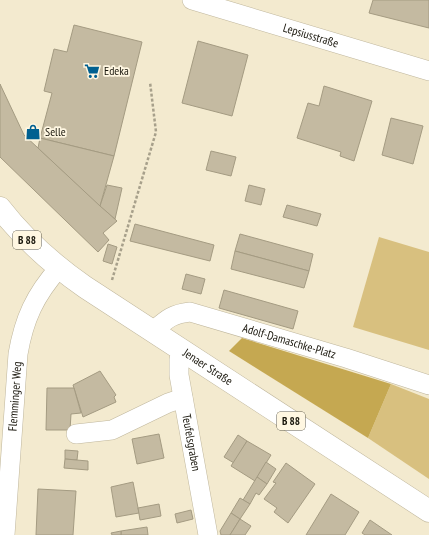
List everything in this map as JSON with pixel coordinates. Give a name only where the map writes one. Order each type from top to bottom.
[{"type":"main road","name":"Jenaer Straße","points":[[0,208],[28,241],[59,268],[104,299],[429,511]]},
{"type":"street","name":"Lepsiusstraße","points":[[192,0],[429,71]]},
{"type":"street","name":"Flemminger Weg","points":[[5,535],[6,432],[22,332],[32,306],[42,287],[59,268]]},
{"type":"street","name":"Adolf-Damaschke-Platz","points":[[153,331],[168,318],[178,313],[190,312],[346,358],[429,385]]},
{"type":"street","name":"Teufelsgraben","points":[[184,351],[178,359],[179,375],[208,535]]},
{"type":"street","points":[[76,434],[112,430],[168,403],[183,398]]},
{"type":"path","points":[[104,299],[113,278],[156,132],[150,82]]},
{"type":"shaded area","points":[[379,237],[429,252],[429,350],[353,327]]},
{"type":"shaded area","points":[[242,338],[391,384],[368,438],[229,351]]},
{"type":"shaded area","points":[[391,384],[429,399],[429,479],[368,438]]},
{"type":"building","points":[[373,0],[429,0],[429,28],[369,13]]},
{"type":"building","name":"Edeka","points":[[74,25],[142,42],[114,156],[40,138],[52,93],[44,91],[54,49],[67,52]]},
{"type":"building","points":[[198,41],[248,55],[232,116],[182,103]]},
{"type":"building","points":[[0,84],[24,135],[117,221],[103,233],[109,240],[98,252],[0,157]]},
{"type":"building","points":[[324,86],[372,101],[354,161],[340,156],[341,152],[297,138],[308,103],[319,106]]},
{"type":"building","points":[[391,118],[423,126],[413,164],[382,155]]},
{"type":"building","points":[[40,138],[114,156],[100,206],[38,148]]},
{"type":"building","points":[[211,151],[236,157],[231,176],[206,170]]},
{"type":"building","points":[[107,185],[122,188],[115,219],[100,206]]},
{"type":"building","points":[[249,185],[265,189],[261,205],[245,201]]},
{"type":"building","points":[[287,205],[321,214],[317,226],[283,217]]},
{"type":"building","points":[[135,224],[214,245],[210,261],[130,241]]},
{"type":"building","points":[[240,234],[313,254],[309,271],[235,251]]},
{"type":"building","points":[[108,244],[117,247],[112,264],[103,261]]},
{"type":"building","points":[[235,251],[309,271],[304,288],[231,269]]},
{"type":"building","points":[[186,274],[205,279],[201,294],[182,289]]},
{"type":"building","points":[[224,290],[298,311],[293,329],[219,308]]},
{"type":"building","points":[[100,371],[116,395],[114,397],[116,402],[83,417],[73,385]]},
{"type":"building","points":[[47,388],[74,388],[81,413],[71,414],[70,430],[46,430]]},
{"type":"building","points":[[159,434],[164,458],[137,464],[132,439]]},
{"type":"building","points":[[238,435],[247,441],[234,463],[224,457]]},
{"type":"building","points":[[247,441],[271,455],[255,481],[231,466]]},
{"type":"building","points":[[65,450],[78,451],[77,460],[65,459]]},
{"type":"building","points":[[65,459],[88,461],[88,470],[64,468]]},
{"type":"building","points":[[266,462],[276,469],[267,484],[257,477]]},
{"type":"building","points":[[286,463],[315,484],[288,523],[274,512],[277,508],[264,499],[276,483],[273,482]]},
{"type":"building","points":[[257,477],[267,484],[259,495],[256,493],[250,504],[243,500]]},
{"type":"building","points":[[133,482],[139,513],[116,517],[111,487]]},
{"type":"building","points":[[38,489],[76,491],[73,535],[36,535]]},
{"type":"building","points":[[331,494],[359,512],[345,535],[306,535]]},
{"type":"building","points":[[240,498],[250,504],[240,519],[231,513]]},
{"type":"building","points":[[159,504],[161,516],[140,520],[138,508]]},
{"type":"building","points":[[191,510],[193,519],[177,523],[175,514]]},
{"type":"building","points":[[231,513],[240,519],[230,535],[221,535],[220,531]]},
{"type":"building","points":[[240,519],[251,526],[245,535],[230,535]]},
{"type":"building","points":[[370,520],[392,535],[365,535],[362,533]]},
{"type":"building","points":[[147,527],[148,535],[121,535],[121,531]]},
{"type":"building","points":[[121,531],[121,535],[112,535],[111,533]]},
{"type":"place","name":"Edeka","points":[[92,71]]},
{"type":"place","name":"Selle","points":[[33,132]]}]
